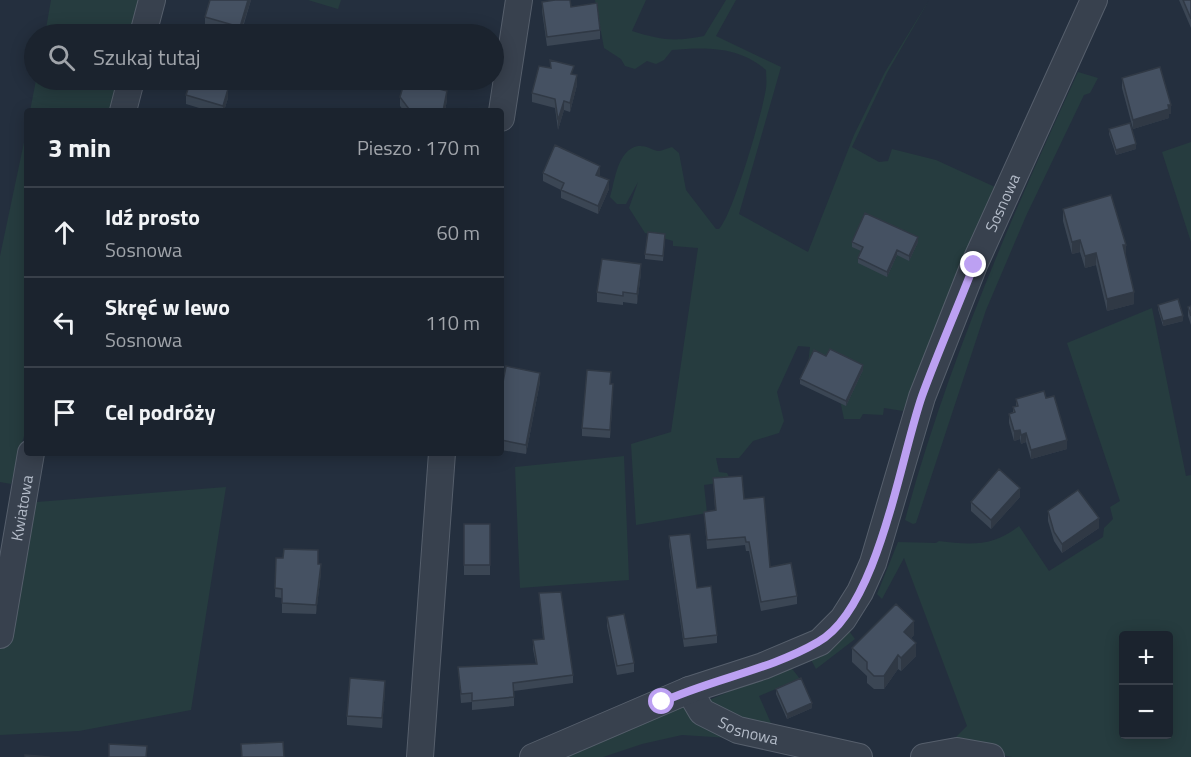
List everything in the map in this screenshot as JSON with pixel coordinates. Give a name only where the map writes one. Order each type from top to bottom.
[{"type":"street","points":[[146,24],[153,0]]},
{"type":"street","points":[[503,108],[519,0]]},
{"type":"street","name":"Sosnowa","points":[[533,757],[689,690],[763,666],[820,642],[843,619],[860,592],[873,564],[922,397],[969,276],[1094,0]]},
{"type":"street","points":[[124,108],[128,90]]},
{"type":"street","name":"Kwiatowa","points":[[0,635],[30,456]]},
{"type":"street","points":[[420,757],[442,456]]},
{"type":"street","name":"Sosnowa","points":[[689,690],[702,712],[738,730],[859,757]]},
{"type":"street","points":[[924,757],[957,751],[991,757]]},
{"type":"green space","points":[[51,0],[140,0],[135,24],[47,24]]},
{"type":"green space","points":[[308,0],[341,0],[338,9]]},
{"type":"green space","points":[[595,0],[646,0],[632,31],[660,38],[684,39],[704,36],[726,0],[736,0],[716,36],[781,67],[739,214],[808,252],[854,135],[885,72],[929,0],[887,73],[852,147],[879,162],[888,161],[892,149],[936,160],[995,187],[951,288],[903,411],[884,408],[883,415],[863,414],[860,419],[844,419],[835,376],[808,364],[810,347],[798,346],[777,392],[784,421],[779,433],[753,441],[739,458],[716,458],[719,472],[727,473],[731,481],[704,485],[707,513],[636,525],[631,444],[671,432],[698,248],[673,246],[673,241],[645,233],[629,208],[638,182],[626,204],[617,204],[610,197],[616,175],[625,153],[631,149],[641,146],[660,151],[672,147],[679,153],[686,190],[716,229],[719,229],[732,204],[754,139],[764,100],[766,70],[745,56],[733,52],[697,48],[672,50],[664,60],[656,64],[647,61],[635,69],[625,66],[621,59],[604,48]]},
{"type":"green space","points":[[1078,72],[1098,78],[1090,93],[1084,95],[1026,216],[986,310],[916,523],[913,524],[905,520],[940,405],[982,292]]},
{"type":"green space","points":[[34,90],[119,90],[115,108],[31,108]]},
{"type":"green space","points":[[24,142],[24,436],[11,484],[0,482],[0,256]]},
{"type":"green space","points":[[1191,142],[1191,242],[1162,152]]},
{"type":"green space","points":[[1152,308],[1186,476],[1191,475],[1191,757],[1012,757],[949,744],[967,726],[904,558],[882,599],[877,594],[898,542],[981,543],[1000,538],[1019,526],[1049,571],[1103,537],[1104,528],[1113,519],[1110,507],[1120,501],[1067,343]]},
{"type":"green space","points":[[624,456],[629,580],[520,588],[515,467]]},
{"type":"green space","points":[[226,487],[191,710],[79,731],[0,735],[0,643],[24,503]]},
{"type":"green space","points":[[849,631],[855,639],[816,669],[810,658]]},
{"type":"green space","points":[[790,666],[800,679],[759,696],[774,730],[762,728],[704,702]]},
{"type":"green space","points":[[681,707],[730,729],[729,738],[682,735],[642,744],[603,757],[551,757]]},
{"type":"building","points":[[210,0],[248,0],[241,24],[230,24],[205,17]]},
{"type":"building","points":[[570,0],[571,7],[597,3],[600,30],[547,37],[542,2]]},
{"type":"building","points":[[1183,0],[1191,0],[1191,19]]},
{"type":"building","points":[[550,60],[574,66],[571,74],[577,75],[570,103],[564,101],[558,120],[555,99],[532,93],[539,66],[551,68]]},
{"type":"building","points":[[1160,67],[1171,105],[1168,105],[1169,109],[1133,120],[1122,78]]},
{"type":"building","points":[[188,90],[228,90],[223,106],[186,95]]},
{"type":"building","points":[[402,90],[447,91],[444,108],[408,108],[400,97]]},
{"type":"building","points":[[1130,123],[1136,144],[1116,150],[1109,129]]},
{"type":"building","points":[[555,145],[600,166],[596,175],[609,180],[598,206],[561,190],[564,183],[543,173]]},
{"type":"building","points":[[1111,195],[1126,245],[1123,245],[1134,292],[1107,299],[1096,253],[1085,256],[1080,240],[1072,242],[1063,209]]},
{"type":"building","points":[[865,213],[918,237],[909,256],[897,250],[887,272],[858,258],[863,247],[852,242]]},
{"type":"building","points":[[648,232],[665,234],[663,256],[645,254]]},
{"type":"building","points":[[602,259],[641,264],[637,294],[623,292],[623,296],[597,292]]},
{"type":"building","points":[[1178,299],[1183,316],[1163,321],[1158,305]]},
{"type":"building","points":[[830,349],[863,365],[846,401],[800,379],[814,350],[826,356]]},
{"type":"building","points":[[506,366],[540,373],[526,445],[504,441]]},
{"type":"building","points":[[587,370],[611,372],[610,384],[613,384],[610,430],[582,428]]},
{"type":"building","points":[[1044,391],[1046,398],[1054,396],[1067,440],[1031,450],[1026,433],[1021,435],[1020,430],[1014,431],[1009,414],[1015,412],[1013,407],[1018,406],[1016,399]]},
{"type":"building","points":[[999,469],[1020,488],[991,520],[971,502]]},
{"type":"building","points":[[742,476],[744,499],[764,497],[770,567],[791,563],[797,596],[761,602],[749,542],[746,542],[745,537],[707,540],[704,512],[716,510],[713,478]]},
{"type":"building","points":[[1078,490],[1099,518],[1062,544],[1054,532],[1048,511]]},
{"type":"building","points":[[464,524],[490,524],[490,565],[464,565]]},
{"type":"building","points":[[690,534],[697,588],[711,586],[717,635],[684,639],[669,536]]},
{"type":"building","points":[[284,549],[318,550],[318,564],[321,564],[316,605],[282,603],[282,589],[275,588],[276,558],[283,558]]},
{"type":"building","points":[[561,592],[573,675],[513,683],[514,697],[472,701],[472,693],[461,694],[458,667],[537,664],[533,640],[544,639],[539,593]]},
{"type":"building","points":[[896,604],[914,621],[904,632],[916,643],[901,658],[898,655],[884,676],[874,676],[867,669],[867,662],[852,648]]},
{"type":"building","points":[[624,614],[634,663],[617,666],[607,617]]},
{"type":"building","points":[[350,678],[385,681],[382,718],[347,716]]},
{"type":"building","points":[[801,678],[812,703],[787,714],[776,689]]},
{"type":"building","points":[[283,742],[284,757],[242,757],[241,744]]},
{"type":"building","points":[[109,744],[147,746],[146,757],[109,757]]},
{"type":"building","points":[[25,755],[50,757],[25,757]]},
{"type":"route","points":[[662,702],[689,690],[763,666],[820,642],[843,619],[860,592],[873,564],[922,397],[974,265]]}]
